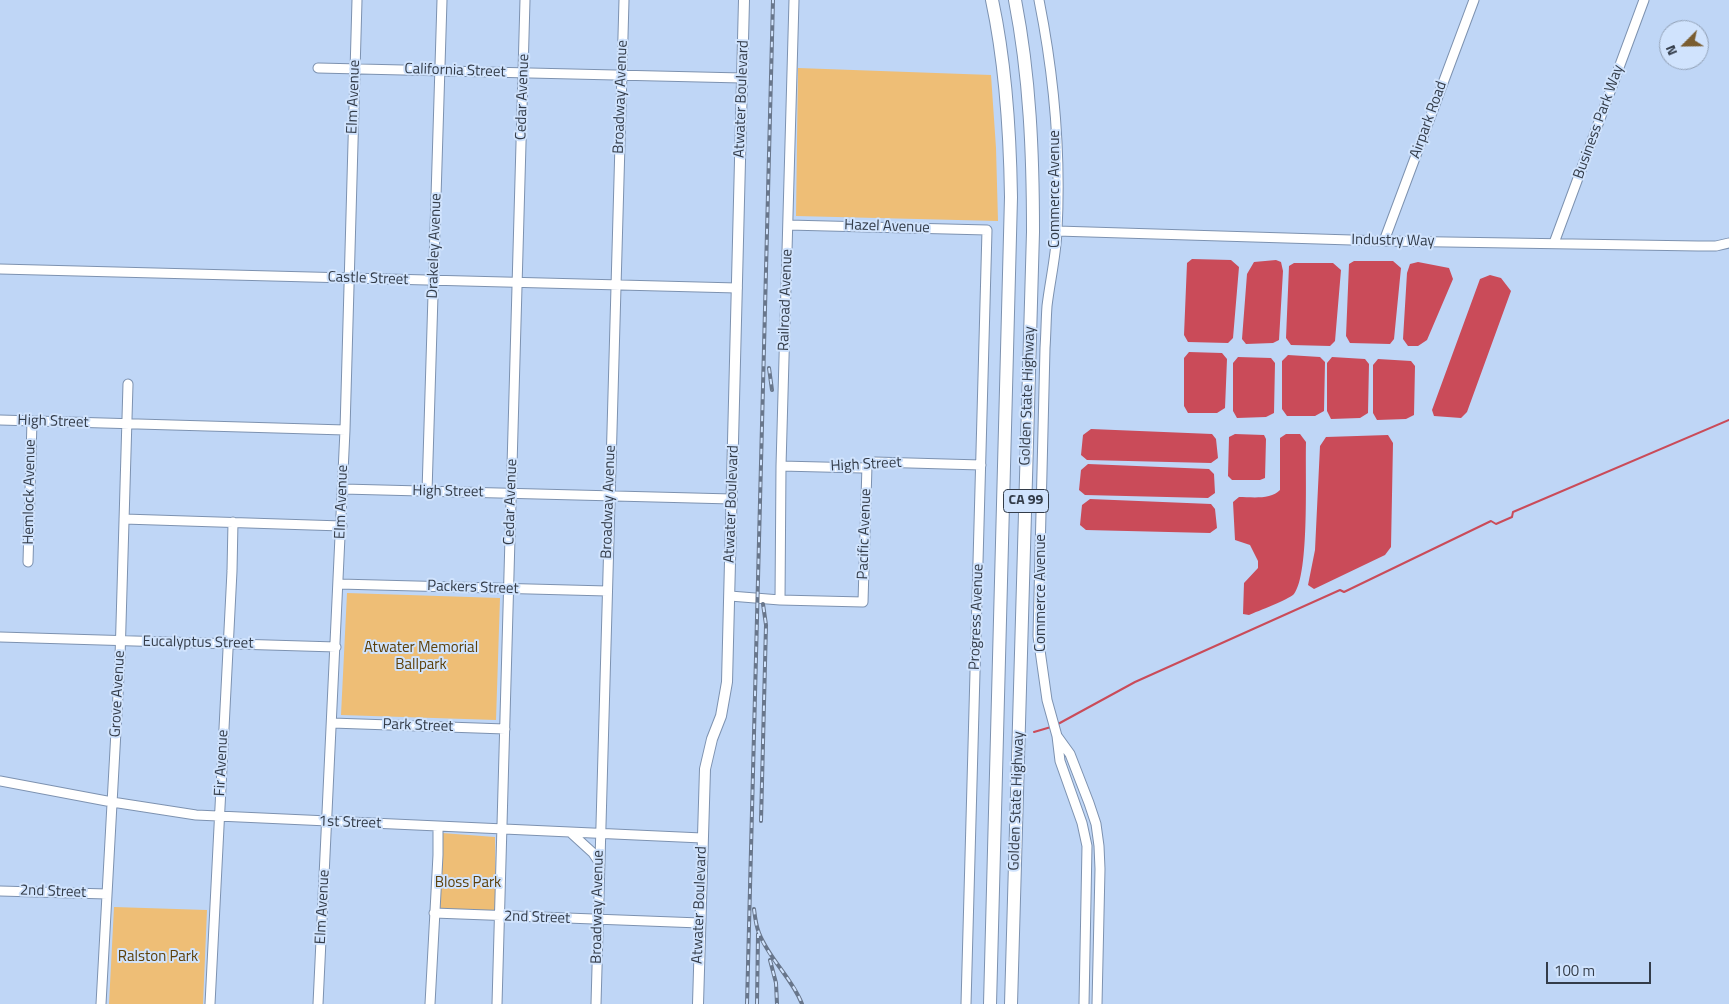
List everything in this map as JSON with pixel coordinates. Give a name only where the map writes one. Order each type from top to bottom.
[{"type":"highway","name":"Golden State Highway","points":[[990,1004],[1011,197],[1007,102],[997,20],[992,0]]},
{"type":"highway","name":"Golden State Highway","points":[[1011,1004],[1033,185],[1029,101],[1022,39],[1015,0]]},
{"type":"main road","name":"Atwater Boulevard","points":[[698,1004],[705,768],[712,739],[721,716],[727,682],[744,0]]},
{"type":"street","name":"Elm Avenue","points":[[318,1004],[342,526],[357,0]]},
{"type":"street","name":"Drakeley Avenue","points":[[427,492],[442,0]]},
{"type":"street","name":"Cedar Avenue","points":[[497,1004],[525,0]]},
{"type":"street","name":"Broadway Avenue","points":[[596,1004],[624,0]]},
{"type":"street","name":"Railroad Avenue","points":[[780,600],[781,466],[794,0]]},
{"type":"street","name":"Commerce Avenue","points":[[1039,0],[1046,34],[1054,97],[1057,140],[1057,231],[1047,306],[1045,348],[1038,636],[1060,761],[1082,823],[1087,846],[1084,1004]]},
{"type":"street","name":"Airpark Road","points":[[1384,241],[1474,0]]},
{"type":"street","name":"Business Park Way","points":[[1554,243],[1644,0]]},
{"type":"street","name":"California Street","points":[[318,68],[742,78]]},
{"type":"street","name":"Hazel Avenue","points":[[788,224],[987,230]]},
{"type":"street","name":"Progress Avenue","points":[[966,1004],[987,230]]},
{"type":"street","name":"Industry Way","points":[[1057,231],[1384,241],[1698,246],[1716,246],[1729,242]]},
{"type":"street","name":"Castle Street","points":[[0,269],[737,288]]},
{"type":"street","name":"Grove Avenue","points":[[101,1004],[120,641],[128,384]]},
{"type":"street","name":"High Street","points":[[0,420],[345,430]]},
{"type":"street","name":"Hemlock Avenue","points":[[28,562],[32,421]]},
{"type":"street","name":"High Street","points":[[781,466],[862,468],[875,462],[981,465]]},
{"type":"street","name":"Pacific Avenue","points":[[780,600],[863,602],[867,465]]},
{"type":"street","name":"High Street","points":[[343,489],[732,499]]},
{"type":"street","points":[[124,519],[342,526]]},
{"type":"street","name":"Fir Avenue","points":[[210,1004],[233,522]]},
{"type":"street","name":"Packers Street","points":[[339,584],[509,590],[607,591]]},
{"type":"street","points":[[730,596],[780,600]]},
{"type":"street","name":"Eucalyptus Street","points":[[0,638],[336,646]]},
{"type":"street","name":"Park Street","points":[[332,723],[504,729]]},
{"type":"street","name":"Commerce Avenue","points":[[1057,736],[1070,754],[1096,824],[1100,869],[1097,1004]]},
{"type":"street","name":"1st Street","points":[[0,781],[112,802],[219,817],[702,838]]},
{"type":"street","points":[[430,1004],[438,827]]},
{"type":"street","points":[[570,832],[599,862]]},
{"type":"street","name":"2nd Street","points":[[0,891],[107,894]]},
{"type":"street","name":"2nd Street","points":[[434,913],[500,917],[700,923]]},
{"type":"green space","points":[[798,68],[991,75],[998,221],[796,216]]},
{"type":"green space","name":"Atwater Memorial Ballpark","points":[[347,593],[500,598],[496,720],[341,715]]},
{"type":"green space","name":"Bloss Park","points":[[442,833],[495,837],[496,916],[440,912]]},
{"type":"green space","name":"Ralston Park","points":[[114,907],[207,910],[203,1004],[109,1004]]},
{"type":"shaded area","points":[[1192,259],[1231,260],[1239,267],[1233,338],[1228,343],[1188,342],[1184,335],[1187,263]]},
{"type":"shaded area","points":[[1276,260],[1281,262],[1283,271],[1279,340],[1273,343],[1246,344],[1242,339],[1247,274],[1254,262]]},
{"type":"shaded area","points":[[1354,261],[1393,261],[1401,268],[1394,339],[1390,344],[1350,343],[1346,336],[1349,264]]},
{"type":"shaded area","points":[[1418,262],[1449,268],[1453,279],[1427,340],[1418,346],[1408,346],[1403,339],[1407,273],[1410,264]]},
{"type":"shaded area","points":[[1294,263],[1333,263],[1341,270],[1335,341],[1330,346],[1291,345],[1286,338],[1289,266]]},
{"type":"shaded area","points":[[1490,275],[1501,278],[1511,291],[1467,412],[1461,418],[1434,416],[1432,410],[1480,279]]},
{"type":"shaded area","points":[[1189,352],[1222,353],[1227,359],[1225,408],[1217,413],[1188,413],[1184,406],[1184,358]]},
{"type":"shaded area","points":[[1288,355],[1320,357],[1325,362],[1324,411],[1315,416],[1287,416],[1282,409],[1282,361]]},
{"type":"shaded area","points":[[1238,357],[1271,358],[1275,363],[1274,413],[1266,417],[1237,418],[1233,411],[1233,363]]},
{"type":"shaded area","points":[[1332,357],[1365,359],[1369,364],[1368,413],[1360,418],[1331,419],[1327,411],[1327,363]]},
{"type":"shaded area","points":[[1378,359],[1411,361],[1415,366],[1414,415],[1406,419],[1377,420],[1373,413],[1373,365]]},
{"type":"shaded area","points":[[1091,429],[1212,434],[1216,439],[1218,458],[1211,463],[1087,460],[1081,455],[1083,435]]},
{"type":"shaded area","points":[[1235,434],[1264,435],[1266,439],[1265,478],[1260,480],[1232,480],[1228,476],[1229,437]]},
{"type":"shaded area","points":[[1286,434],[1300,434],[1306,442],[1305,545],[1299,583],[1294,594],[1286,599],[1249,615],[1243,614],[1244,583],[1258,568],[1258,561],[1250,545],[1235,540],[1233,502],[1239,497],[1266,497],[1280,490],[1280,438]]},
{"type":"shaded area","points":[[1388,435],[1393,443],[1391,547],[1385,555],[1314,589],[1308,585],[1315,550],[1320,446],[1326,437]]},
{"type":"shaded area","points":[[1088,464],[1209,469],[1214,474],[1215,493],[1208,498],[1085,495],[1079,490],[1081,470]]},
{"type":"shaded area","points":[[1090,499],[1211,504],[1215,509],[1217,528],[1210,533],[1086,530],[1080,525],[1082,505]]},
{"type":"waterway","points":[[1058,724],[1135,682],[1340,590],[1344,592],[1491,521],[1496,524],[1512,517],[1513,512],[1729,420]]},
{"type":"waterway","points":[[1034,732],[1051,727]]},
{"type":"railway","points":[[747,1004],[773,0]]},
{"type":"railway","points":[[769,368],[772,390]]},
{"type":"railway","points":[[761,821],[766,625],[763,604]]},
{"type":"railway","points":[[754,909],[757,927],[763,942],[802,1004]]},
{"type":"railway","points":[[757,1004],[758,934]]},
{"type":"railway","points":[[770,960],[776,983],[777,1004]]}]
